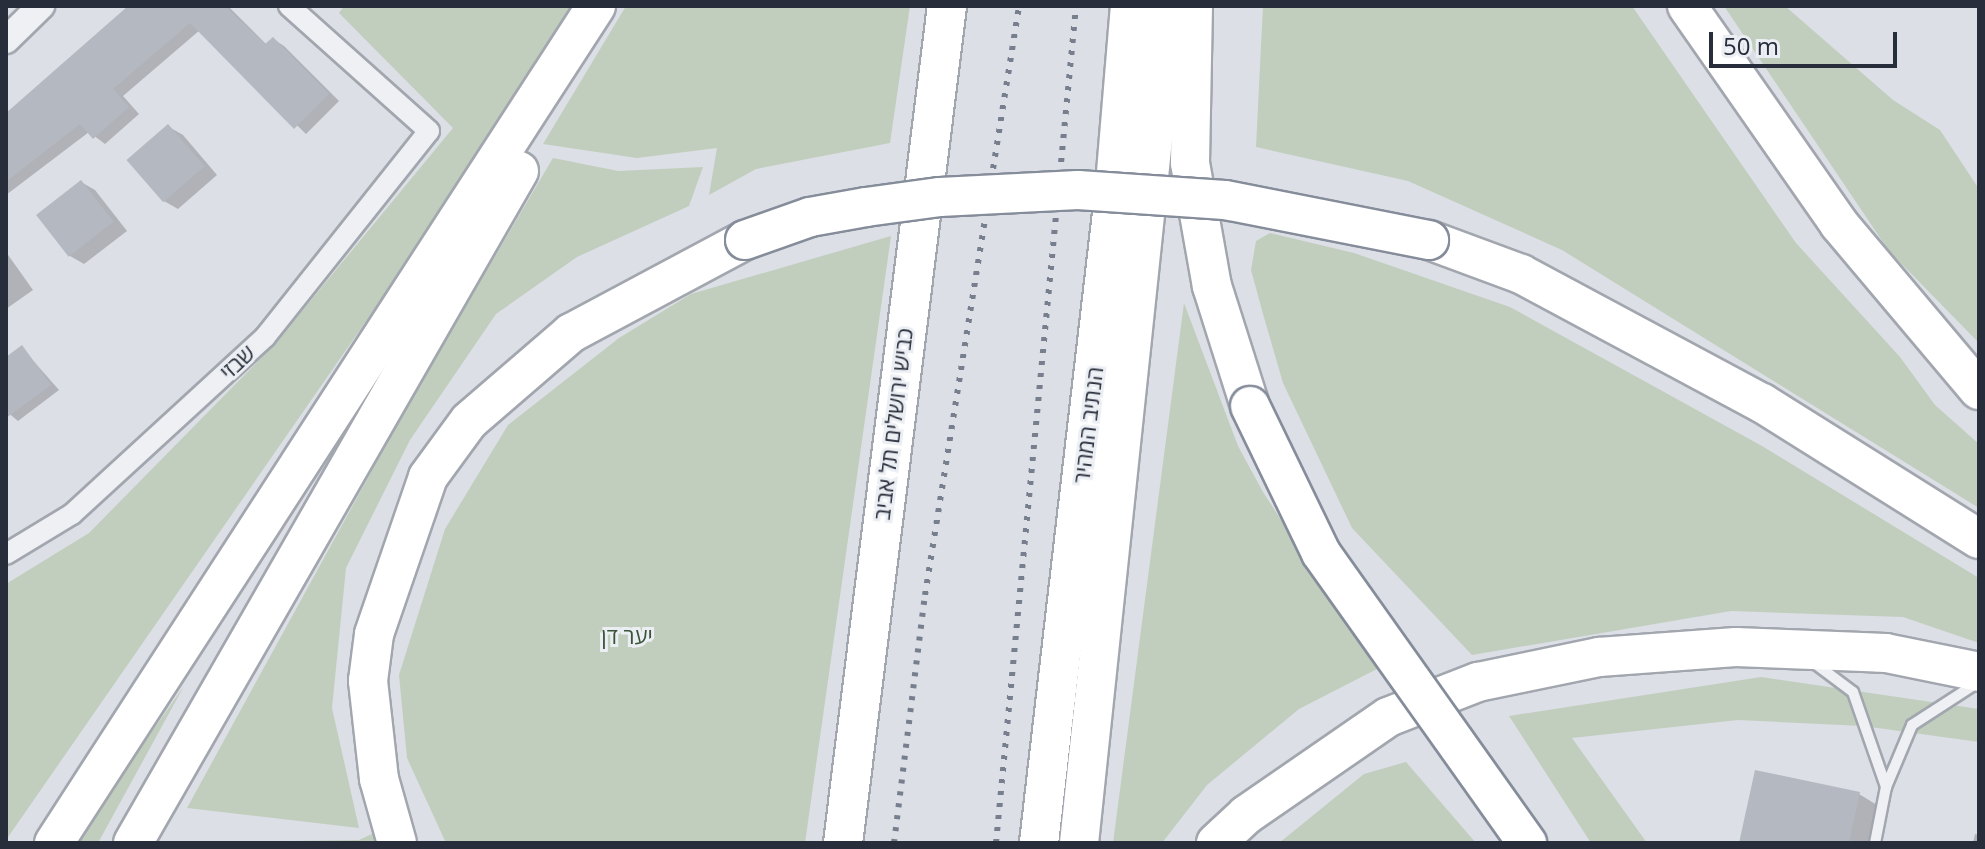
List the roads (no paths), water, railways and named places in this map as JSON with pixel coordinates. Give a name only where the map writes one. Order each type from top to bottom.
[{"type":"highway","points":[[54,843],[263,526],[596,6]]},
{"type":"highway","points":[[133,843],[614,6]]},
{"type":"highway","name":"כביש ירושלים תל אביב","points":[[843,843],[947,6]]},
{"type":"highway","name":"הנתיב המהיר","points":[[1039,843],[1114,196],[1130,6]]},
{"type":"highway","points":[[1079,843],[1167,6]]},
{"type":"highway","points":[[1193,6],[1190,163],[1212,286],[1250,406],[1321,553],[1527,843]]},
{"type":"highway","points":[[1687,6],[1839,224],[1979,390]]},
{"type":"highway","points":[[397,843],[379,779],[368,681],[374,634],[428,477],[469,421],[571,333],[745,240],[810,217],[940,197],[1078,190],[1225,200],[1429,240],[1521,274],[1749,395],[1979,539]]},
{"type":"highway","points":[[28,843],[263,526]]},
{"type":"highway","points":[[1216,843],[1328,756],[1422,701],[1478,682],[1599,657],[1770,648],[1886,653],[1979,672]]},
{"type":"street","points":[[6,40],[41,6]]},
{"type":"street","name":"שבזי","points":[[6,554],[72,514],[265,337],[429,131],[289,6]]},
{"type":"lane","points":[[1770,648],[1830,670],[1853,692],[1886,787]]},
{"type":"lane","points":[[1875,843],[1886,787],[1912,725],[1979,682]]},
{"type":"railway","points":[[894,843],[925,595],[1019,6]]},
{"type":"railway","points":[[996,843],[1076,6]]},
{"type":"park label","name":"יער דן","points":[[627,636]]}]
